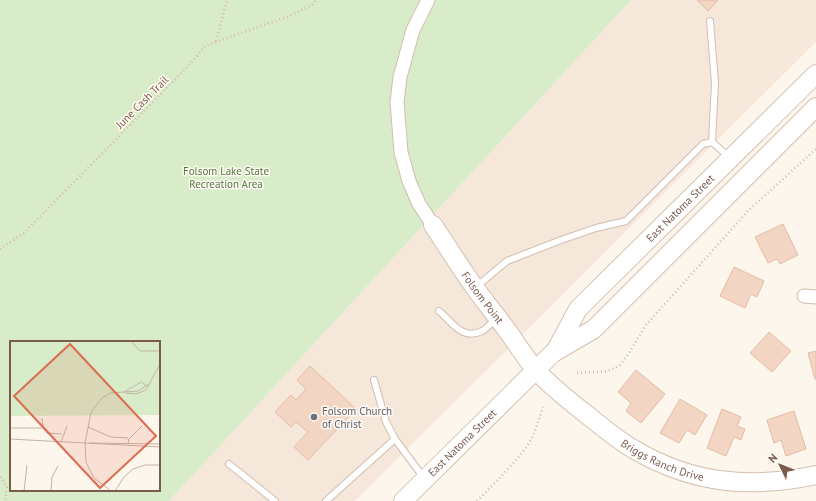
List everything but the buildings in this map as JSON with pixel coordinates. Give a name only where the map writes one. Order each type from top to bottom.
[{"type":"main road","name":"East Natoma Street","points":[[556,350],[578,309],[816,74]]},
{"type":"main road","name":"East Natoma Street","points":[[402,501],[556,350],[594,329],[816,107]]},
{"type":"main road","name":"Folsom Point","points":[[433,225],[475,288],[535,370]]},
{"type":"main road","name":"Briggs Ranch Drive","points":[[535,370],[556,390],[613,436],[634,450],[668,466],[715,480],[740,482],[765,483],[816,475]]},
{"type":"street","points":[[428,0],[411,36],[400,77],[397,102],[401,152],[409,181],[420,204],[433,225]]},
{"type":"lane","points":[[710,21],[715,83],[712,142],[730,159]]},
{"type":"lane","points":[[475,288],[507,261],[568,237],[596,228],[626,221],[704,144],[712,142]]},
{"type":"lane","points":[[439,311],[458,331],[469,334],[482,331],[497,317]]},
{"type":"lane","points":[[374,380],[386,422],[395,440],[425,480]]},
{"type":"lane","points":[[326,501],[395,440]]},
{"type":"lane","points":[[229,464],[275,501]]},
{"type":"path","points":[[216,42],[226,0]]},
{"type":"path","name":"June Cash Trail","points":[[0,249],[24,233],[191,63],[205,46],[289,16],[312,5],[316,0]]},
{"type":"path","points":[[577,373],[608,371],[620,365],[646,325],[748,211],[816,149]]},
{"type":"path","points":[[477,501],[504,474],[528,444],[538,425],[543,407]]},
{"type":"path","points":[[0,477],[7,487],[5,501]]},
{"type":"shaded area","points":[[631,0],[816,0],[816,42],[355,501],[169,501]]},
{"type":"green space","name":"Folsom Lake State Recreation Area","points":[[0,0],[631,0],[169,501],[0,501]]},
{"type":"place","name":"Folsom Church of Christ","points":[[314,417]]}]
